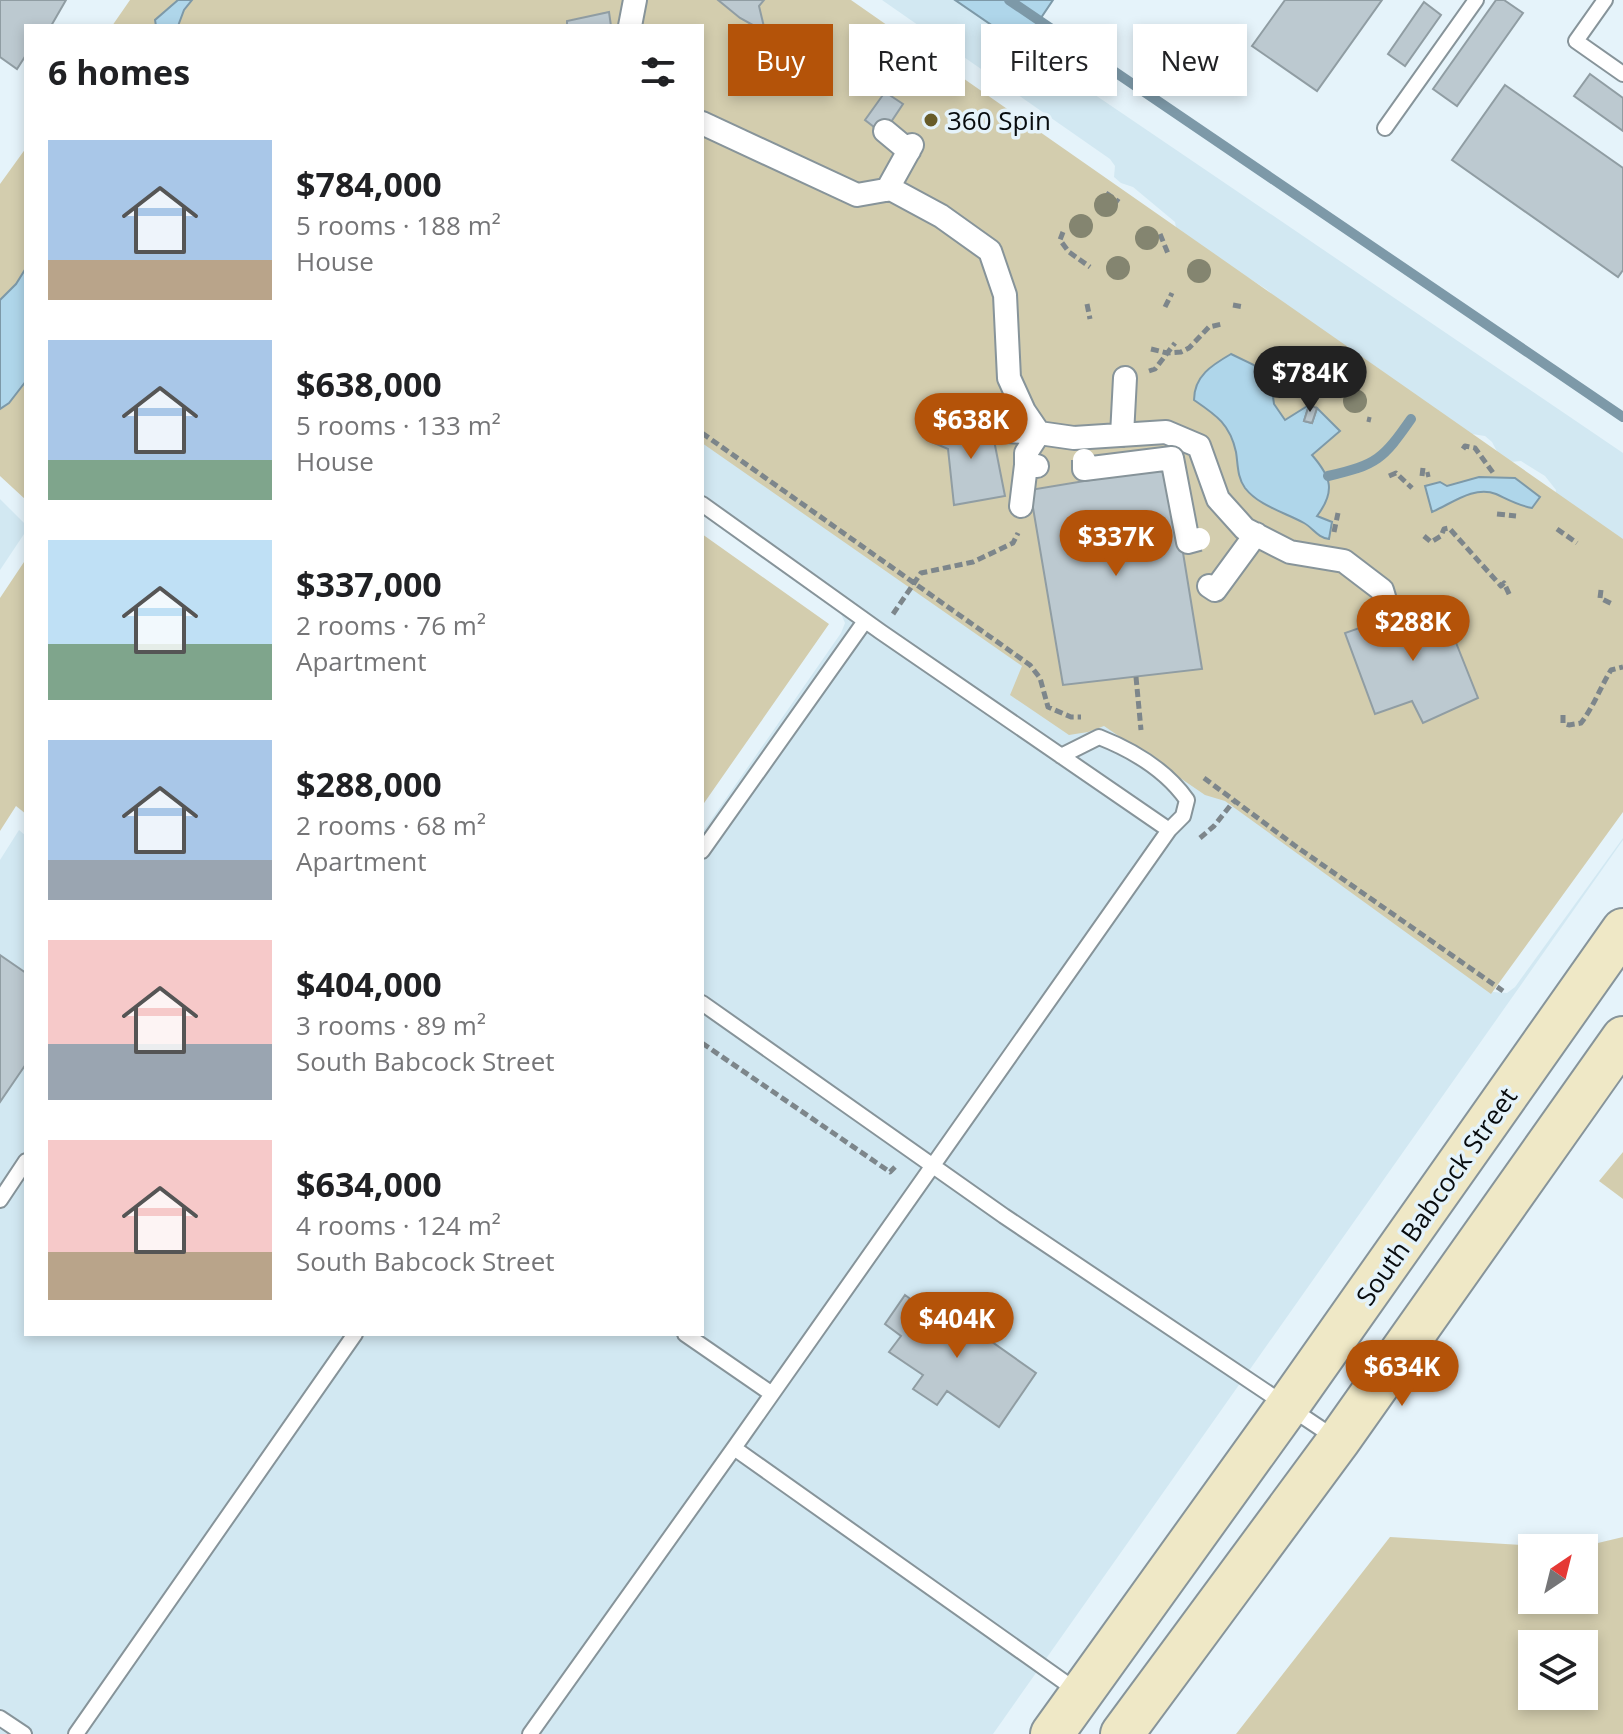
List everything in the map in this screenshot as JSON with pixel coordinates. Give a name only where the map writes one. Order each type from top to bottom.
[{"type":"main road","name":"South Babcock Street","points":[[1052,1734],[1623,930]]},
{"type":"main road","points":[[1122,1734],[1339,1440],[1623,1038]]},
{"type":"street","points":[[630,24],[635,0]]},
{"type":"street","points":[[704,124],[857,195],[891,189],[941,216],[990,251],[1005,295],[1009,378],[1024,411],[1039,433]]},
{"type":"street","points":[[885,131],[910,148],[887,190]]},
{"type":"street","points":[[1104,478],[1125,378]]},
{"type":"street","points":[[992,430],[1074,438],[1166,432],[1199,446],[1218,499],[1245,529],[1290,552],[1331,550],[1382,590],[1390,617]]},
{"type":"street","points":[[1021,506],[1032,465],[1026,453],[1039,433]]},
{"type":"street","points":[[1084,460],[1084,469],[1172,458],[1188,542],[1199,539]]},
{"type":"street","points":[[1209,586],[1215,590],[1256,534]]},
{"type":"lane","points":[[1385,128],[1476,0]]},
{"type":"lane","points":[[1605,0],[1576,41],[1623,74]]},
{"type":"lane","points":[[704,505],[865,621],[1169,830]]},
{"type":"lane","points":[[704,848],[865,621]]},
{"type":"lane","points":[[530,1734],[1154,850],[1183,816],[1187,800],[1173,780],[1119,744],[1099,737],[1061,756]]},
{"type":"lane","points":[[704,1004],[932,1164],[1339,1440]]},
{"type":"lane","points":[[0,1200],[24,1164]]},
{"type":"lane","points":[[76,1734],[354,1336]]},
{"type":"lane","points":[[688,1336],[772,1394]]},
{"type":"lane","points":[[734,1448],[1081,1694]]},
{"type":"lane","points":[[0,1718],[24,1734]]},
{"type":"path","points":[[1106,193],[1119,202]]},
{"type":"path","points":[[1063,232],[1060,240],[1069,252],[1090,267]]},
{"type":"path","points":[[1160,234],[1169,256]]},
{"type":"path","points":[[1165,307],[1172,293]]},
{"type":"path","points":[[1087,304],[1090,319]]},
{"type":"path","points":[[1233,305],[1244,307]]},
{"type":"path","points":[[1151,349],[1181,352],[1209,327],[1222,324]]},
{"type":"path","points":[[1283,349],[1309,368]]},
{"type":"path","points":[[1463,449],[1465,446],[1475,448],[1494,474]]},
{"type":"path","points":[[1423,468],[1422,476],[1430,474]]},
{"type":"path","points":[[1389,476],[1396,473],[1412,488]]},
{"type":"path","points":[[913,582],[921,573],[973,562],[1013,543],[1023,522],[1021,506]]},
{"type":"path","points":[[1331,550],[1338,513]]},
{"type":"path","points":[[1497,514],[1516,516]]},
{"type":"path","points":[[1424,536],[1431,542],[1449,528],[1501,586],[1504,583],[1510,596]]},
{"type":"path","points":[[1557,529],[1577,543]]},
{"type":"path","points":[[1601,590],[1600,598],[1612,604]]},
{"type":"path","points":[[1563,715],[1563,723],[1581,723],[1594,706],[1598,691],[1611,670],[1623,667]]},
{"type":"path","points":[[1136,677],[1141,731]]},
{"type":"path","points":[[1154,850],[1171,859],[1214,826],[1234,801]]},
{"type":"path","points":[[704,1044],[890,1172],[911,1149]]},
{"type":"shaded area","points":[[130,0],[851,0],[885,24],[849,24],[849,96],[965,96],[965,80],[981,91],[981,96],[988,96],[1623,539],[1623,812],[1491,994],[1225,801],[1205,795],[1104,726],[1069,735],[1010,695],[1022,666],[704,444],[704,24],[113,24]]},
{"type":"shaded area","points":[[709,0],[728,25],[728,96],[782,96],[1427,946],[1493,992],[1507,993],[1515,987],[1623,840],[993,1734],[0,1734],[0,860],[19,830],[24,834],[24,1336],[704,1336],[704,830],[845,623],[839,609],[704,514],[704,24]]},
{"type":"shaded area","points":[[882,0],[955,0],[990,24],[981,24],[981,69],[965,58],[965,24],[916,24]]},
{"type":"shaded area","points":[[1020,96],[1097,96],[1623,453],[1623,564],[1555,499],[1556,490],[1545,476],[1521,461],[1510,462],[1500,457],[1485,436],[1459,432],[1301,320],[1266,289],[1177,233],[1175,222],[1133,187],[1114,177],[1115,166],[1110,159]]},
{"type":"shaded area","points":[[24,151],[24,498],[0,476],[0,184]]},
{"type":"shaded area","points":[[0,499],[24,523],[24,534],[0,570]]},
{"type":"shaded area","points":[[704,535],[829,624],[704,803]]},
{"type":"shaded area","points":[[24,562],[24,812],[16,806],[0,831],[0,598]]},
{"type":"shaded area","points":[[1623,1152],[1623,1199],[1599,1181]]},
{"type":"shaded area","points":[[1390,1537],[1518,1545],[1518,1614],[1598,1614],[1598,1543],[1623,1537],[1623,1734],[1236,1734]]},
{"type":"water","points":[[178,0],[192,0],[179,24],[156,24],[155,20]]},
{"type":"water","points":[[955,0],[1053,0],[1037,24],[990,24]]},
{"type":"water","points":[[24,271],[24,384],[9,403],[0,409],[0,300]]},
{"type":"water","points":[[1231,354],[1254,365],[1271,382],[1274,404],[1285,420],[1309,405],[1304,421],[1312,423],[1317,408],[1340,431],[1312,455],[1329,484],[1327,499],[1317,516],[1332,522],[1329,539],[1265,504],[1245,488],[1226,427],[1194,400],[1201,378]]},
{"type":"water","points":[[1479,477],[1515,478],[1540,497],[1532,508],[1496,494],[1479,492],[1432,512],[1425,486],[1440,482],[1447,486]]},
{"type":"building","points":[[0,0],[66,0],[52,24],[24,24],[24,58],[17,69],[0,57]]},
{"type":"building","points":[[718,0],[764,0],[759,6],[763,24],[751,24]]},
{"type":"building","points":[[1285,0],[1382,0],[1317,91],[1252,46]]},
{"type":"building","points":[[1496,0],[1504,0],[1523,13],[1457,106],[1433,89]]},
{"type":"building","points":[[1424,2],[1441,15],[1405,66],[1388,54]]},
{"type":"building","points":[[609,12],[611,24],[567,24],[567,21]]},
{"type":"building","points":[[1590,74],[1623,98],[1623,131],[1574,96]]},
{"type":"building","points":[[1505,85],[1623,168],[1623,270],[1618,277],[1452,160]]},
{"type":"building","points":[[882,96],[891,96],[903,104],[883,134],[865,120]]},
{"type":"building","points":[[1309,405],[1317,408],[1312,423],[1304,421]]},
{"type":"building","points":[[990,420],[1005,496],[954,505],[948,449],[927,440],[929,430]]},
{"type":"building","points":[[1169,467],[1202,669],[1063,685],[1030,490]]},
{"type":"building","points":[[1439,600],[1478,698],[1423,723],[1412,701],[1375,714],[1345,633]]},
{"type":"building","points":[[0,955],[24,972],[24,1067],[0,1102]]},
{"type":"building","points":[[905,1295],[924,1309],[931,1299],[1036,1373],[999,1427],[947,1391],[937,1405],[913,1389],[923,1375],[889,1352],[901,1336],[885,1324]]},
{"type":"waterway","points":[[1009,0],[1623,417]]},
{"type":"waterway","points":[[1328,476],[1358,468],[1377,458],[1411,419]]},
{"type":"place","name":"360 Spin","points":[[931,120]]}]
